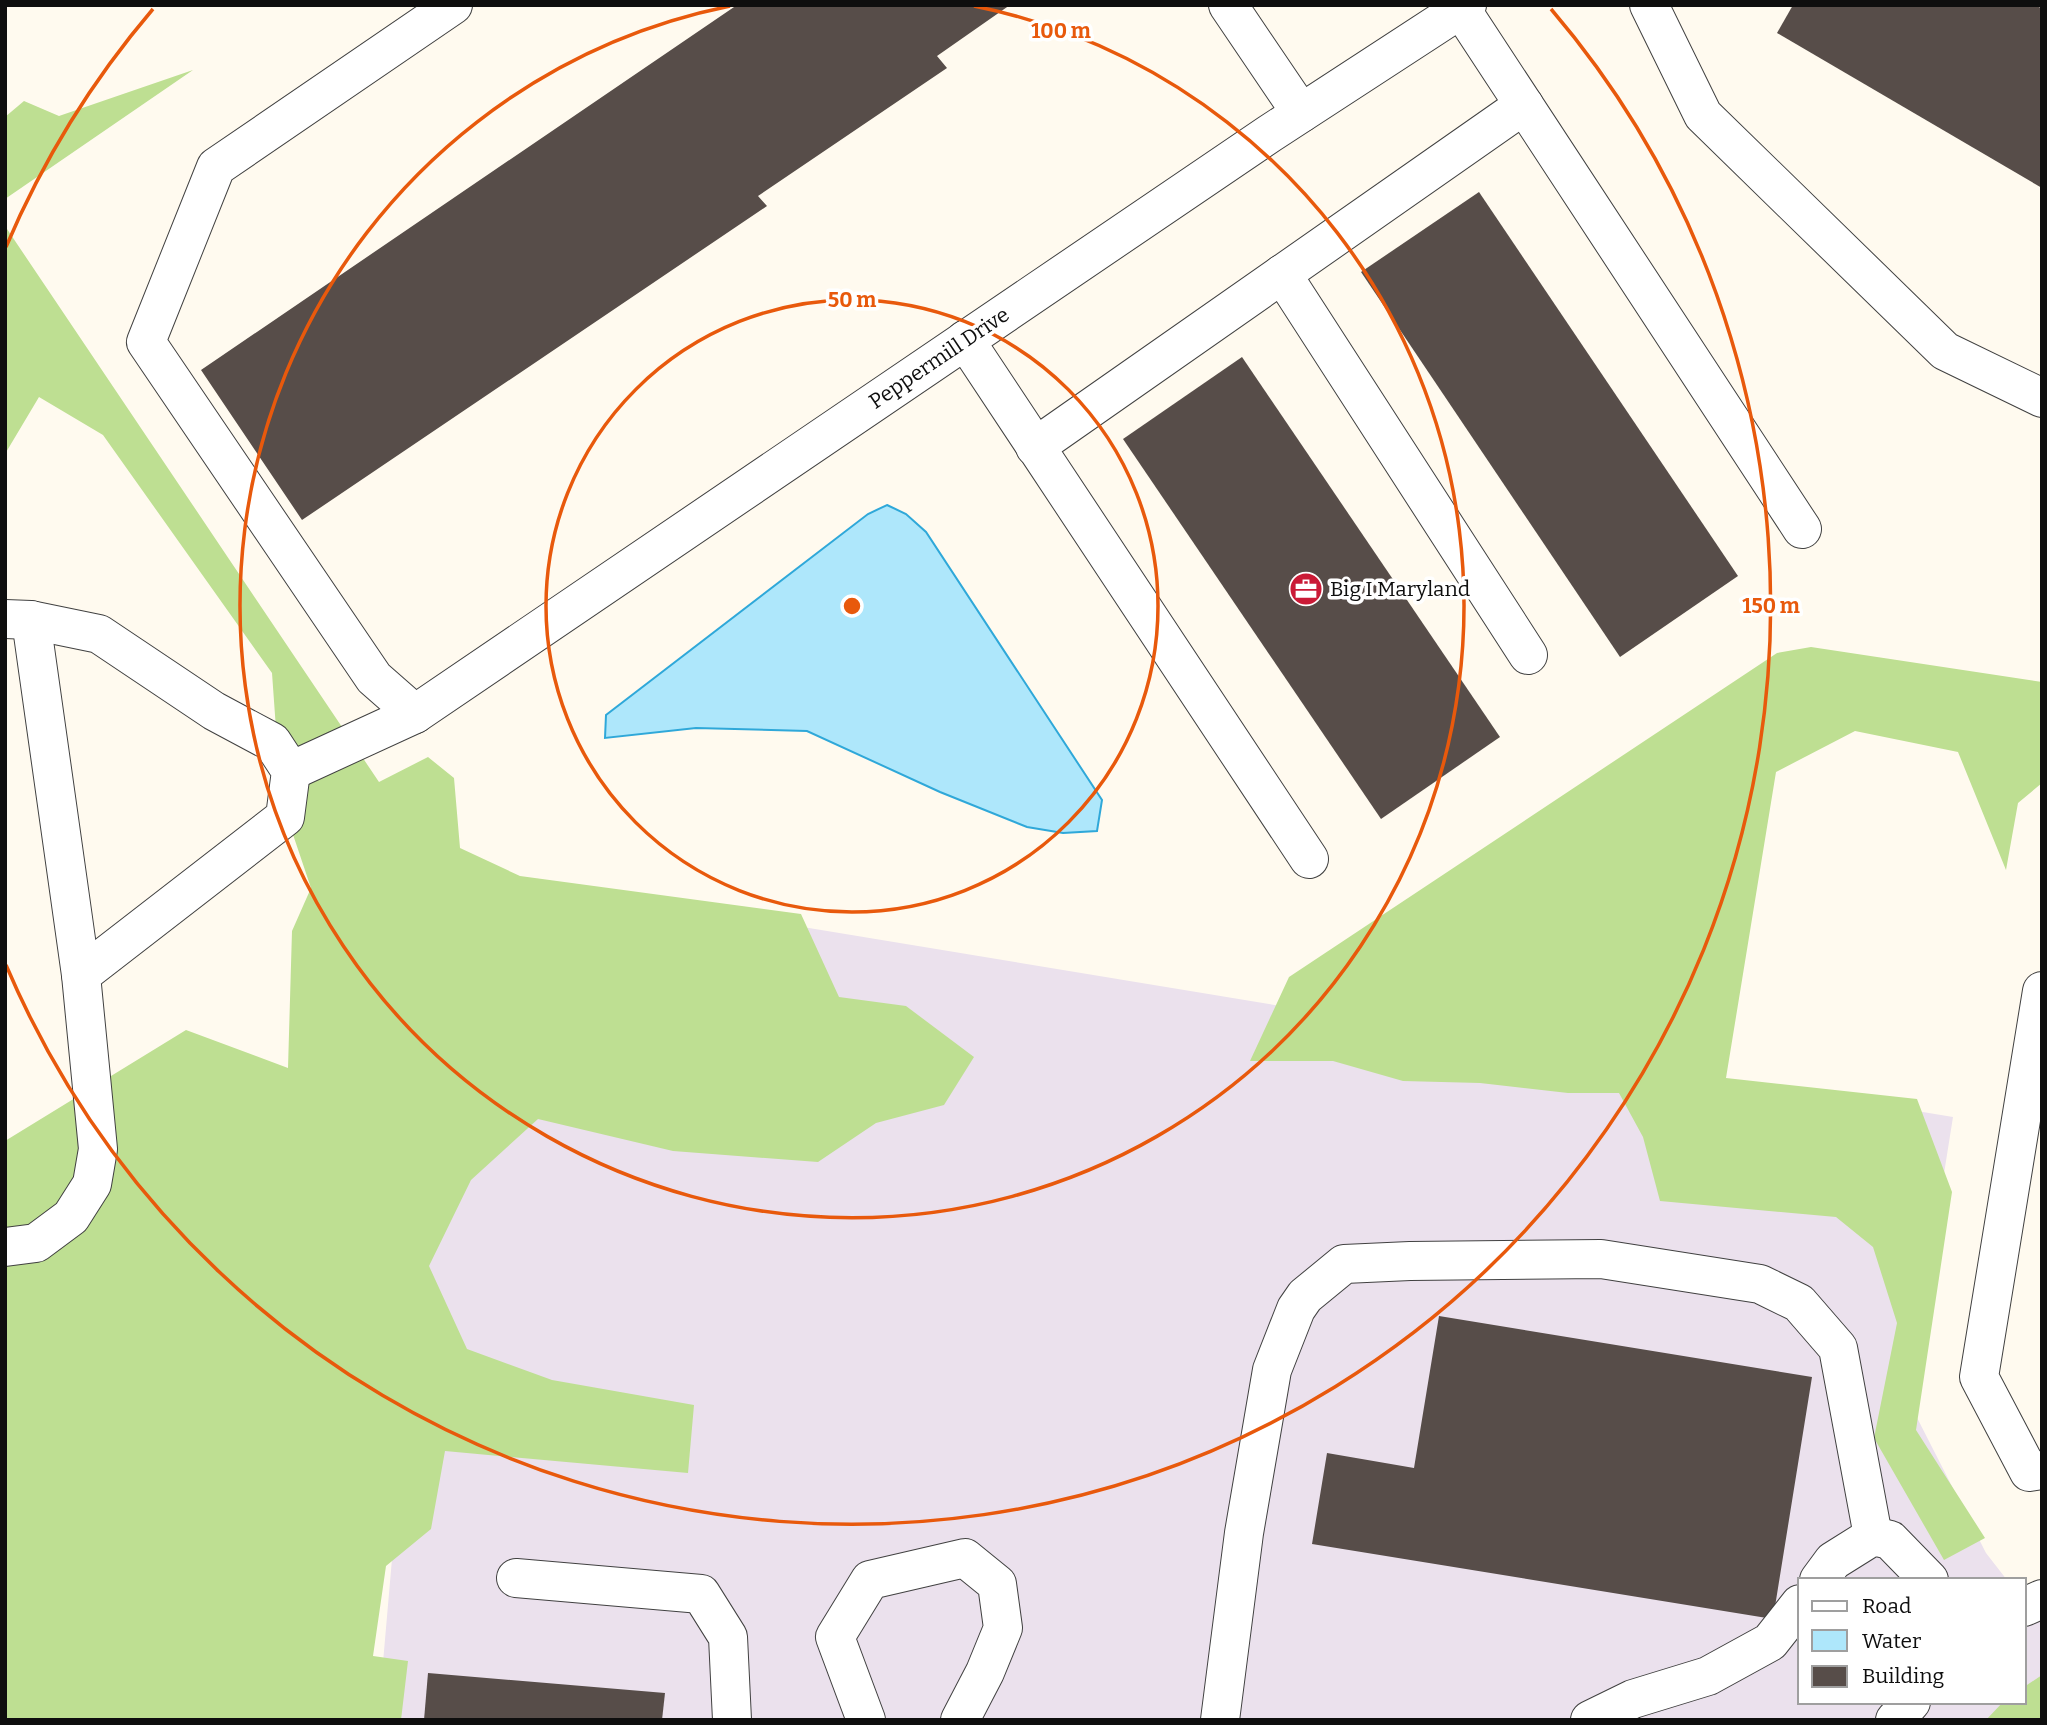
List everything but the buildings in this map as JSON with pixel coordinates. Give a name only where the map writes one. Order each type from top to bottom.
[{"type":"street","points":[[415,714],[374,678],[146,342],[216,167],[453,5]]},
{"type":"street","points":[[1228,5],[1301,113]]},
{"type":"street","points":[[1649,5],[1703,116],[1945,351],[2042,398]]},
{"type":"street","points":[[1464,7],[1524,105],[1802,529]]},
{"type":"street","name":"Peppermill Drive","points":[[291,771],[415,714],[1301,113],[1464,7]]},
{"type":"street","points":[[1035,447],[1524,105]]},
{"type":"street","points":[[1282,274],[1528,655]]},
{"type":"street","points":[[965,340],[1308,859]]},
{"type":"street","points":[[5,1247],[36,1243],[71,1217],[92,1184],[98,1149],[81,975],[18,620],[99,634],[214,711],[272,742],[291,771],[285,817],[81,975]]},
{"type":"street","points":[[2042,991],[2026,1184],[1979,1377],[2029,1472],[2042,1470]]},
{"type":"street","points":[[1220,1720],[1244,1533],[1272,1370],[1296,1309],[1305,1296],[1344,1264],[1601,1259],[1760,1284],[1798,1303],[1838,1348],[1873,1536]]},
{"type":"street","points":[[1820,1578],[1833,1561],[1873,1536],[1890,1540],[1927,1578]]},
{"type":"street","points":[[866,1720],[835,1637],[870,1580],[965,1558],[997,1584],[1003,1628],[985,1672],[960,1720]]},
{"type":"street","points":[[516,1578],[701,1594],[728,1637],[732,1720]]},
{"type":"street","points":[[2026,1606],[2042,1599]]},
{"type":"street","points":[[1590,1720],[1633,1699],[1709,1676],[1770,1642],[1798,1607]]},
{"type":"street","points":[[1895,1720],[1909,1704]]},
{"type":"shaded area","points":[[452,869],[1953,1117],[1908,1400],[1986,1553],[2005,1578],[1798,1578],[1798,1704],[2016,1704],[2001,1720],[378,1720]]},
{"type":"shaded area","points":[[2026,1604],[2042,1623],[2042,1688],[2026,1695]]},
{"type":"green space","points":[[193,70],[5,199],[5,117],[24,101],[59,116]]},
{"type":"green space","points":[[5,226],[379,782],[428,757],[454,778],[460,848],[520,876],[801,914],[839,997],[906,1006],[974,1057],[944,1105],[876,1123],[818,1162],[673,1151],[538,1119],[471,1180],[429,1266],[467,1349],[552,1380],[694,1405],[688,1473],[445,1451],[431,1529],[386,1566],[373,1656],[408,1661],[401,1720],[5,1720],[5,1141],[186,1030],[288,1068],[292,931],[311,888],[281,799],[272,673],[103,435],[39,397],[5,454]]},
{"type":"green space","points":[[1811,647],[2042,682],[2042,783],[2018,803],[2006,870],[1958,752],[1855,731],[1776,772],[1726,1078],[1917,1099],[1952,1192],[1916,1430],[1985,1538],[1944,1560],[1874,1438],[1897,1323],[1873,1247],[1836,1217],[1660,1201],[1643,1137],[1619,1093],[1568,1093],[1480,1083],[1403,1081],[1333,1061],[1250,1061],[1289,977],[1777,653]]},
{"type":"green space","points":[[2042,1675],[2042,1720],[1986,1720],[2001,1704],[2026,1704],[2026,1686]]},
{"type":"water","points":[[887,505],[906,514],[926,532],[1102,800],[1097,831],[1063,833],[1027,827],[940,792],[807,731],[696,728],[605,738],[606,715],[868,514]]},
{"type":"place","name":"Big I Maryland","points":[[1306,589]]}]
